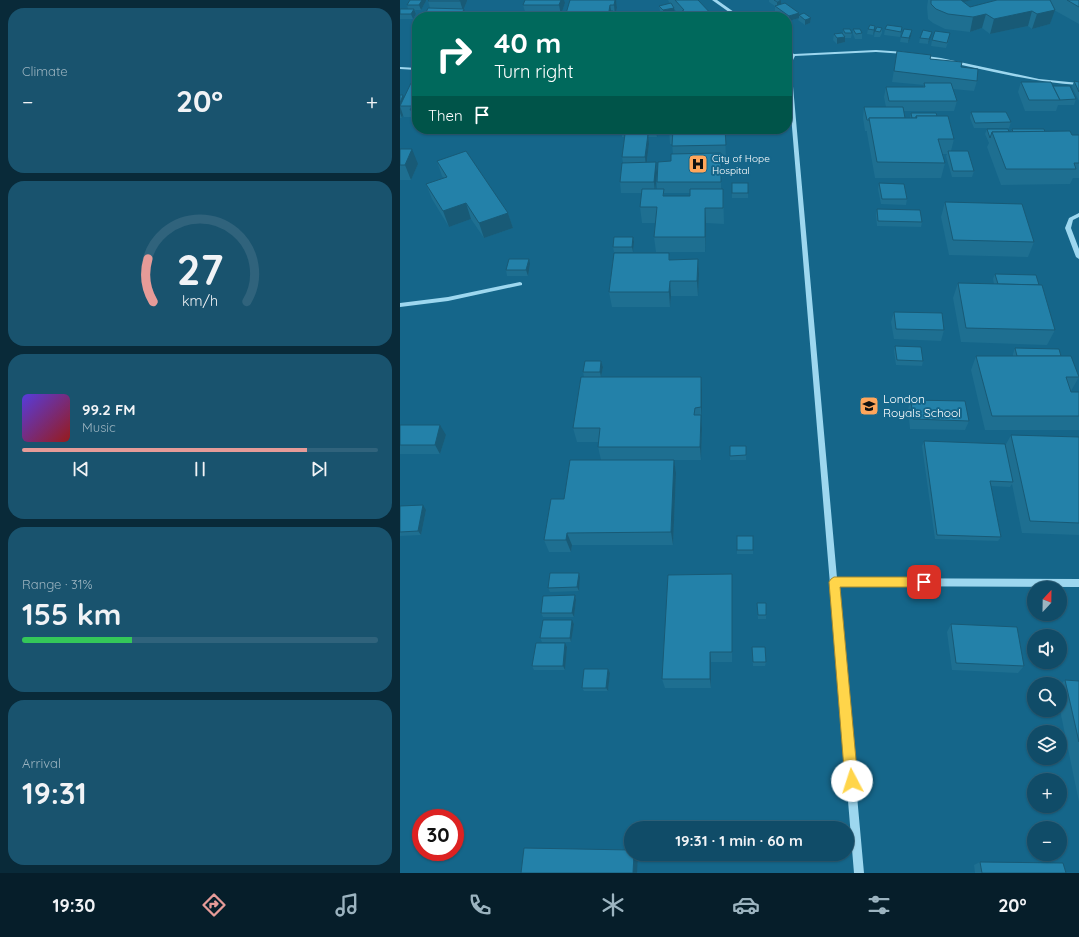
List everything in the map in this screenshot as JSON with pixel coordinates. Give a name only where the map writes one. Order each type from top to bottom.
[{"type":"street","points":[[714,0],[732,12]]},
{"type":"street","points":[[792,53],[876,51],[899,52],[950,60],[1054,83],[1079,84]]},
{"type":"street","points":[[400,68],[412,69]]},
{"type":"street","points":[[792,109],[859,873]]},
{"type":"street","points":[[1079,215],[1071,219],[1068,228],[1079,257]]},
{"type":"street","points":[[400,305],[448,299],[520,284]]},
{"type":"street","points":[[834,582],[1079,583]]},
{"type":"building","points":[[410,0],[422,0],[419,5],[407,5]]},
{"type":"building","points":[[460,0],[460,1],[428,1]]},
{"type":"building","points":[[525,0],[561,0],[559,5],[523,5]]},
{"type":"building","points":[[570,0],[615,0],[614,5],[610,5],[609,11],[613,12],[566,12]]},
{"type":"building","points":[[675,0],[698,0],[709,12],[682,11],[684,10]]},
{"type":"building","points":[[931,0],[961,0],[970,7],[997,0],[1050,0],[1055,10],[1037,14],[1032,11],[994,19],[986,14],[973,17],[948,14],[936,9],[931,4]]},
{"type":"building","points":[[1067,0],[1079,0],[1079,7]]},
{"type":"building","points":[[671,3],[674,8],[663,10],[659,6]]},
{"type":"building","points":[[785,3],[799,13],[792,15],[792,12],[783,12],[775,6]]},
{"type":"building","points":[[428,8],[464,9],[462,12],[426,12]]},
{"type":"building","points":[[400,9],[414,9],[411,14],[400,14]]},
{"type":"building","points":[[804,13],[811,18],[805,20],[799,15]]},
{"type":"building","points":[[870,25],[875,26],[874,30],[868,29]]},
{"type":"building","points":[[887,25],[902,27],[901,32],[885,29]]},
{"type":"building","points":[[877,27],[882,28],[880,32],[875,31]]},
{"type":"building","points":[[843,29],[850,29],[852,33],[845,33]]},
{"type":"building","points":[[853,29],[860,29],[862,33],[856,34]]},
{"type":"building","points":[[904,29],[912,30],[909,38],[901,37]]},
{"type":"building","points":[[923,30],[932,32],[929,39],[920,38]]},
{"type":"building","points":[[935,31],[950,33],[947,43],[932,40]]},
{"type":"building","points":[[842,33],[845,37],[837,38],[834,34]]},
{"type":"building","points":[[897,51],[931,55],[930,59],[962,62],[961,67],[978,69],[977,81],[894,71]]},
{"type":"building","points":[[1074,81],[1079,82],[1079,92]]},
{"type":"building","points":[[1021,82],[1051,82],[1060,100],[1029,100]]},
{"type":"building","points":[[411,83],[412,83],[412,106],[400,106]]},
{"type":"building","points":[[924,83],[951,83],[957,101],[889,101],[886,87],[925,87]]},
{"type":"building","points":[[1053,86],[1070,86],[1076,99],[1060,100]]},
{"type":"building","points":[[400,95],[403,95],[400,103]]},
{"type":"building","points":[[864,107],[903,107],[905,118],[869,118],[869,120],[867,120]]},
{"type":"building","points":[[971,112],[1006,112],[1011,122],[975,123]]},
{"type":"building","points":[[911,113],[936,113],[937,116],[916,116],[916,118],[912,118]]},
{"type":"building","points":[[916,116],[948,116],[954,139],[938,139],[945,163],[877,162],[869,118],[917,118]]},
{"type":"building","points":[[987,129],[1008,129],[1009,132],[992,132],[990,138]]},
{"type":"building","points":[[1012,129],[1044,129],[1045,132],[1013,132]]},
{"type":"building","points":[[1070,131],[1072,135],[1079,135],[1079,163],[1074,163],[1076,169],[1006,169],[992,132]]},
{"type":"building","points":[[625,134],[648,134],[645,157],[622,157]]},
{"type":"building","points":[[673,134],[725,134],[726,145],[672,146]]},
{"type":"building","points":[[400,149],[412,149],[405,165],[400,165]]},
{"type":"building","points":[[466,151],[508,213],[479,223],[466,203],[443,211],[426,184],[447,177],[437,161]]},
{"type":"building","points":[[948,151],[968,151],[974,171],[953,171]]},
{"type":"building","points":[[721,153],[721,182],[657,182],[658,162],[671,161],[671,154]]},
{"type":"building","points":[[656,162],[654,182],[620,182],[622,163]]},
{"type":"building","points":[[732,183],[748,183],[748,193],[732,193]]},
{"type":"building","points":[[879,183],[904,184],[907,199],[882,199]]},
{"type":"building","points":[[642,189],[664,189],[663,196],[690,196],[690,189],[723,189],[723,208],[705,208],[705,237],[654,237],[657,207],[640,207]]},
{"type":"building","points":[[945,202],[1022,204],[1034,242],[953,240]]},
{"type":"building","points":[[877,209],[920,210],[922,222],[878,221]]},
{"type":"building","points":[[614,237],[633,237],[632,247],[613,247]]},
{"type":"building","points":[[614,253],[669,253],[669,260],[698,259],[697,281],[670,281],[669,292],[609,292]]},
{"type":"building","points":[[509,259],[529,259],[526,270],[506,270]]},
{"type":"building","points":[[995,274],[1036,275],[1039,285],[998,284]]},
{"type":"building","points":[[958,283],[1042,285],[1055,330],[966,328]]},
{"type":"building","points":[[894,312],[942,313],[944,330],[896,329]]},
{"type":"building","points":[[895,346],[921,347],[923,361],[897,360]]},
{"type":"building","points":[[1015,348],[1059,349],[1061,356],[1017,356]]},
{"type":"building","points":[[976,356],[1071,356],[1079,377],[1066,377],[1071,392],[1079,392],[1079,416],[992,416]]},
{"type":"building","points":[[585,361],[601,361],[600,372],[583,372]]},
{"type":"building","points":[[581,377],[701,377],[701,407],[695,408],[694,415],[701,415],[700,447],[598,447],[600,428],[573,428]]},
{"type":"building","points":[[911,400],[965,401],[969,421],[913,419]]},
{"type":"building","points":[[400,425],[440,425],[435,445],[400,445]]},
{"type":"building","points":[[1011,435],[1079,437],[1079,523],[1030,521]]},
{"type":"building","points":[[924,441],[1005,444],[1013,482],[990,481],[1001,537],[937,535]]},
{"type":"building","points":[[730,446],[746,446],[746,455],[730,456]]},
{"type":"building","points":[[570,460],[674,460],[671,532],[567,533],[566,540],[544,540],[551,499],[564,499]]},
{"type":"building","points":[[423,505],[418,531],[400,532],[400,506]]},
{"type":"building","points":[[737,536],[753,536],[753,550],[737,550]]},
{"type":"building","points":[[550,573],[579,573],[577,587],[548,588]]},
{"type":"building","points":[[732,574],[732,652],[710,652],[710,679],[662,679],[668,575]]},
{"type":"building","points":[[575,595],[572,613],[541,613],[543,596]]},
{"type":"building","points":[[757,603],[766,603],[766,615],[758,615]]},
{"type":"building","points":[[543,620],[572,620],[570,638],[540,638]]},
{"type":"building","points":[[951,624],[1017,627],[1024,666],[956,663]]},
{"type":"building","points":[[536,643],[565,643],[563,666],[532,666]]},
{"type":"building","points":[[752,647],[765,647],[766,662],[753,662]]},
{"type":"building","points":[[584,669],[608,669],[606,688],[582,688]]},
{"type":"building","points":[[1067,680],[1079,681],[1079,742],[1067,689]]},
{"type":"building","points":[[524,848],[624,850],[624,861],[634,861],[633,873],[521,873]]},
{"type":"building","points":[[980,862],[1063,863],[1066,873],[982,873]]},
{"type":"place","name":"City of Hope Hospital","points":[[698,164]]},
{"type":"place","name":"London Royals School","points":[[869,406]]},
{"type":"route","points":[[852,781],[834,582],[924,582]]}]
